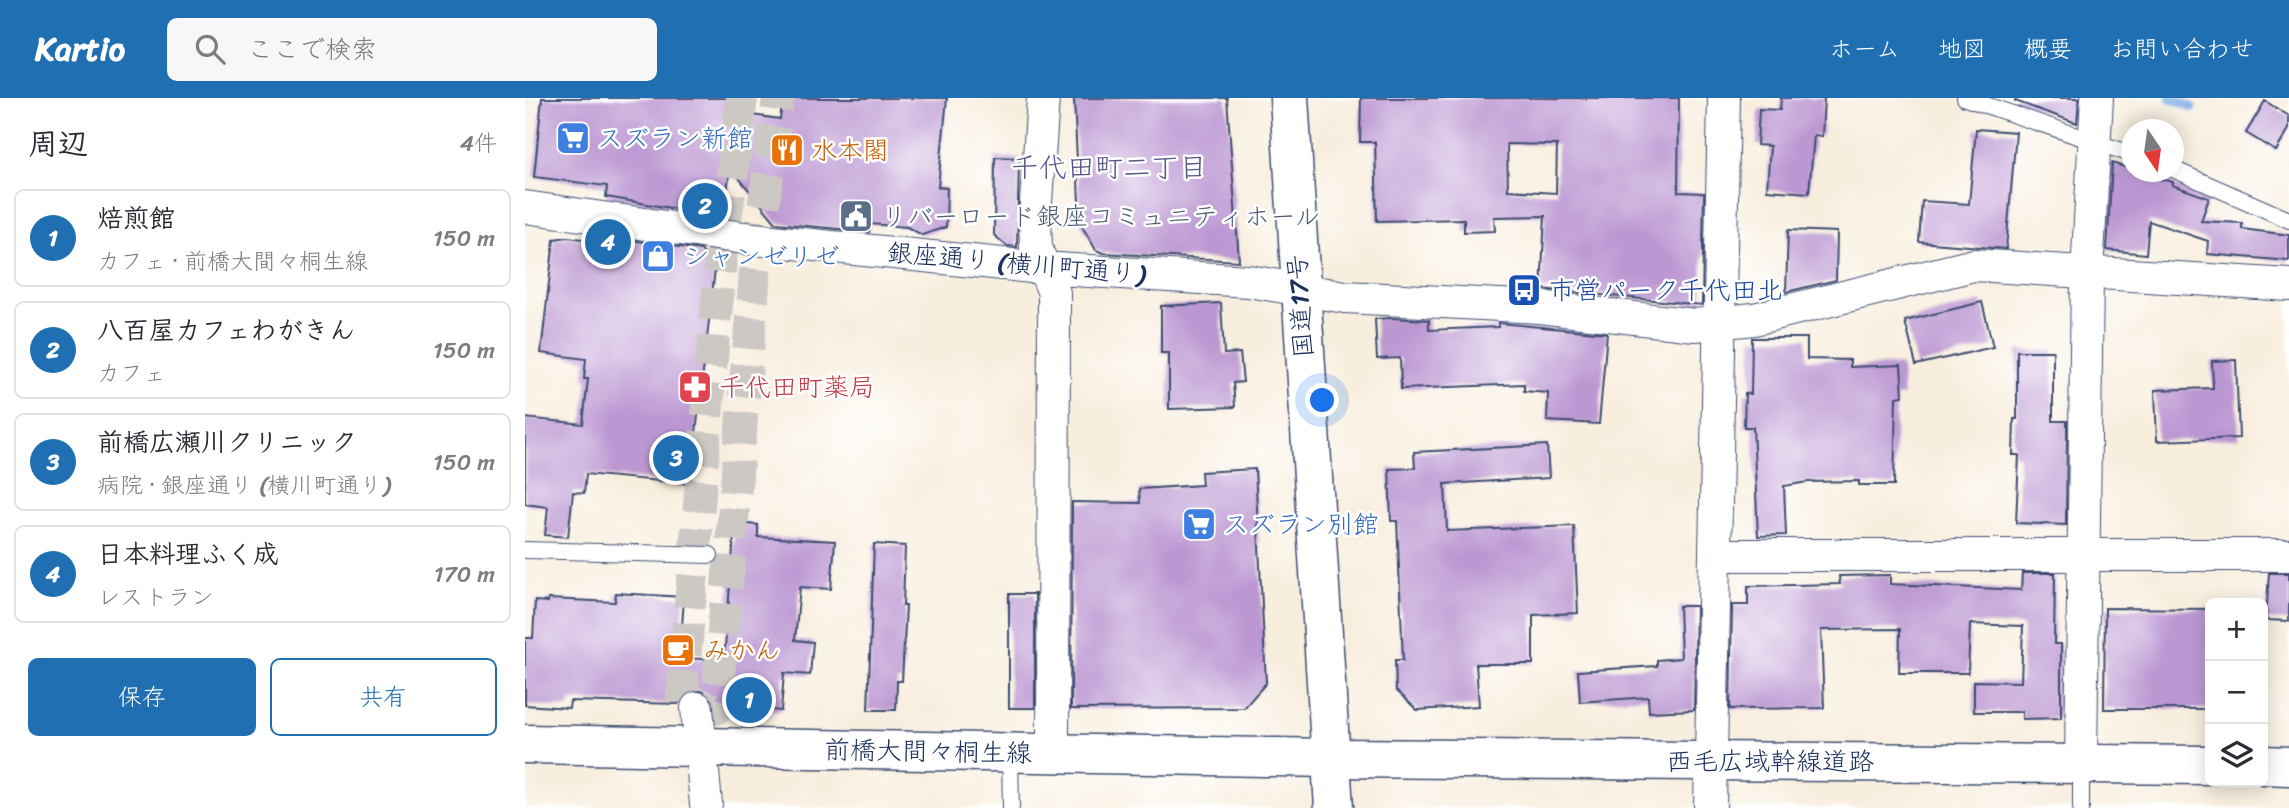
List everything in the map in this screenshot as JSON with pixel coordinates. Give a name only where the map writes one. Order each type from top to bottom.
[{"type":"main road","name":"国道17号","points":[[1289,98],[1299,290],[1334,808]]},
{"type":"main road","name":"前橋大間々桐生線","points":[[525,744],[1331,758]]},
{"type":"main road","name":"西毛広域幹線道路","points":[[1331,758],[2205,765]]},
{"type":"main road","points":[[2268,765],[2289,766]]},
{"type":"street","points":[[1043,98],[1035,218],[1036,248],[1054,293],[1053,753]]},
{"type":"street","points":[[1710,808],[1724,98]]},
{"type":"street","points":[[2081,763],[2087,273],[2097,98]]},
{"type":"street","name":"銀座通り (横川町通り)","points":[[525,207],[744,237],[1042,268],[1248,281],[1345,297],[1539,307],[1654,321],[1718,325],[1974,265],[2289,285]]},
{"type":"street","points":[[1716,555],[2289,555]]},
{"type":"street","points":[[697,708],[706,804]]},
{"type":"lane","points":[[1965,98],[2121,151]]},
{"type":"lane","points":[[2184,174],[2289,220]]},
{"type":"lane","points":[[525,550],[710,555]]},
{"type":"lane","points":[[1010,753],[1011,808]]},
{"type":"lane","points":[[2081,763],[2081,808]]},
{"type":"building","points":[[542,98],[739,98],[737,113],[780,119],[783,98],[947,98],[938,187],[947,188],[946,227],[922,235],[907,227],[870,224],[869,232],[776,223],[730,167],[724,217],[606,197],[607,186],[534,177]]},
{"type":"building","points":[[1074,98],[1227,98],[1239,261],[1103,253],[1096,250],[1080,223]]},
{"type":"building","points":[[1361,98],[1679,98],[1678,192],[1704,193],[1702,305],[1541,289],[1545,216],[1494,217],[1495,231],[1464,232],[1464,219],[1377,221],[1375,142],[1360,142]],"holes":[[[1507,144],[1557,145],[1556,193],[1508,190]]]},
{"type":"building","points":[[1781,98],[1824,98],[1822,136],[1814,135],[1809,193],[1767,190],[1770,146],[1757,145],[1759,109],[1780,110]]},
{"type":"building","points":[[2016,98],[2079,98],[2077,123],[2015,101]]},
{"type":"building","points":[[2265,101],[2289,116],[2289,129],[2276,151],[2246,133]]},
{"type":"building","points":[[1976,129],[2016,132],[2006,249],[1919,242],[1922,201],[1969,204]]},
{"type":"building","points":[[995,157],[1019,158],[1017,247],[1007,246],[994,235]]},
{"type":"building","points":[[2112,163],[2121,166],[2121,182],[2173,182],[2172,185],[2209,198],[2201,221],[2242,223],[2242,229],[2289,235],[2289,261],[2207,254],[2208,241],[2149,221],[2146,254],[2107,250]]},
{"type":"building","points":[[1788,230],[1837,232],[1836,280],[1786,292]]},
{"type":"building","points":[[568,237],[629,245],[630,240],[701,250],[715,269],[690,484],[586,474],[584,493],[573,492],[568,537],[545,535],[548,507],[525,504],[525,418],[583,424],[588,379],[584,379],[586,359],[541,353],[554,239]]},
{"type":"building","points":[[1982,302],[1993,347],[1916,365],[1905,321]]},
{"type":"building","points":[[1221,303],[1224,354],[1240,353],[1243,382],[1233,383],[1235,407],[1169,409],[1169,353],[1161,353],[1161,306]]},
{"type":"building","points":[[1375,319],[1429,320],[1429,330],[1498,327],[1498,323],[1607,333],[1599,424],[1547,421],[1548,393],[1524,391],[1524,384],[1401,389],[1400,358],[1377,359]]},
{"type":"building","points":[[1752,338],[1807,338],[1807,359],[1850,360],[1850,367],[1901,365],[1903,396],[1896,397],[1894,485],[1859,485],[1859,481],[1808,482],[1784,486],[1786,535],[1758,536],[1753,427],[1744,427],[1745,393],[1751,394]]},
{"type":"building","points":[[2017,351],[2053,351],[2053,421],[2067,421],[2066,525],[2016,523],[2019,455],[2013,455],[2014,419],[2017,419]]},
{"type":"building","points":[[2236,360],[2239,438],[2157,441],[2155,390],[2213,388],[2212,361]]},
{"type":"building","points":[[1547,445],[1549,478],[1445,484],[1447,531],[1574,526],[1578,613],[1533,615],[1533,664],[1476,664],[1479,706],[1417,710],[1396,690],[1395,660],[1403,660],[1397,521],[1391,521],[1389,469],[1415,468],[1414,452]]},
{"type":"building","points":[[1255,469],[1266,683],[1244,708],[1071,709],[1072,502],[1140,503],[1139,489],[1202,485],[1201,472]]},
{"type":"building","points":[[735,523],[758,525],[758,537],[835,541],[831,589],[800,587],[795,640],[813,642],[810,675],[784,673],[781,711],[715,705],[705,692],[696,690],[686,693],[678,704],[570,701],[569,708],[525,705],[525,638],[533,638],[535,601],[548,602],[548,599],[615,602],[616,593],[684,597],[680,658],[724,660]]},
{"type":"building","points":[[874,544],[905,546],[903,606],[906,606],[902,681],[897,681],[896,710],[868,710]]},
{"type":"building","points":[[2022,573],[2055,573],[2054,644],[2061,644],[2061,718],[2022,719],[2022,712],[1974,712],[1974,681],[2021,682],[2023,626],[1970,624],[1968,673],[1899,673],[1900,629],[1821,630],[1824,708],[1730,709],[1732,605],[1748,605],[1748,586],[1840,584],[1839,576],[1890,575],[1890,584],[2021,590]]},
{"type":"building","points":[[2269,573],[2289,573],[2289,621],[2268,620]]},
{"type":"building","points":[[1009,594],[1035,594],[1035,708],[1009,708]]},
{"type":"building","points":[[1679,606],[1696,606],[1694,710],[1649,712],[1648,697],[1580,702],[1578,671],[1657,666],[1657,660],[1681,658]]},
{"type":"building","points":[[2105,608],[2205,609],[2205,709],[2104,709]]},
{"type":"waterway","points":[[2170,98],[2192,107]]},
{"type":"tunnel","points":[[742,98],[721,259],[681,706],[716,709],[756,262],[778,98]]},
{"type":"place","name":"スズラン新館","points":[[573,138]]},
{"type":"place","name":"水本閣","points":[[787,150]]},
{"type":"place","name":"八百屋カフェわがきん","points":[[705,206]]},
{"type":"place","name":"リバーロード銀座コミュニティホール","points":[[856,216]]},
{"type":"place","name":"日本料理ふく成","points":[[608,242]]},
{"type":"place","name":"シャンゼリゼ","points":[[658,256]]},
{"type":"place","name":"市営パーク千代田北","points":[[1524,290]]},
{"type":"place","name":"千代田町薬局","points":[[695,387]]},
{"type":"place","name":"前橋広瀬川クリニック","points":[[676,458]]},
{"type":"place","name":"スズラン別館","points":[[1199,524]]},
{"type":"place","name":"みかん","points":[[678,650]]},
{"type":"place","name":"焙煎館","points":[[749,700]]},
{"type":"district","name":"千代田町二丁目","points":[[1109,167]]}]
